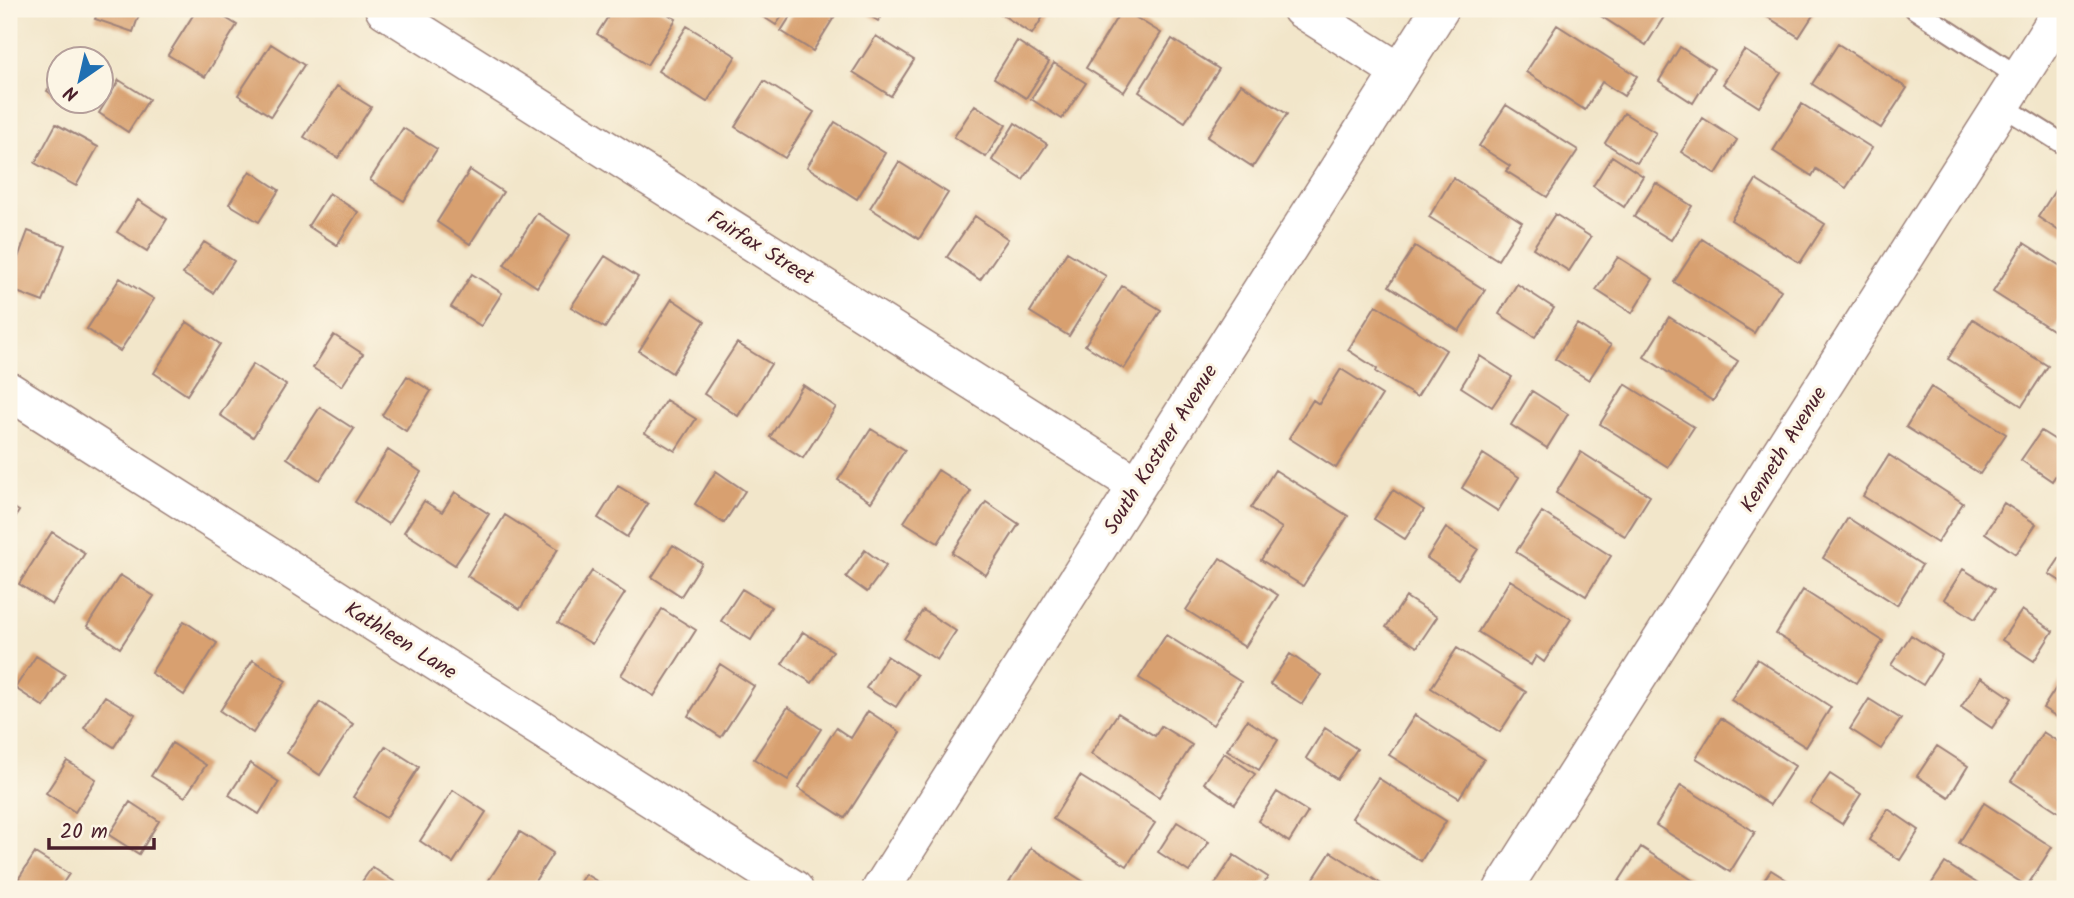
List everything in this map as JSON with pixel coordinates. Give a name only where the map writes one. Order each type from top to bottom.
[{"type":"street","name":"Fairfax Street","points":[[384,9],[1137,485]]},
{"type":"street","points":[[1301,9],[1400,72]]},
{"type":"street","name":"South Kostner Avenue","points":[[881,889],[1440,9]]},
{"type":"street","name":"Kenneth Avenue","points":[[1503,889],[2063,9]]},
{"type":"street","name":"Kathleen Lane","points":[[9,391],[794,889]]},
{"type":"lane","points":[[1915,9],[2010,91],[2065,145]]},
{"type":"building","points":[[99,9],[141,9],[133,32],[95,19]]},
{"type":"building","points":[[197,9],[211,9],[237,25],[205,77],[168,55]]},
{"type":"building","points":[[613,9],[659,9],[676,19],[647,65],[597,34]]},
{"type":"building","points":[[751,9],[787,9],[776,25]]},
{"type":"building","points":[[795,9],[828,9],[836,14],[813,51],[781,31]]},
{"type":"building","points":[[859,9],[886,9],[878,21]]},
{"type":"building","points":[[993,9],[1048,9],[1032,34]]},
{"type":"building","points":[[1122,9],[1161,33],[1124,92],[1086,68]]},
{"type":"building","points":[[1590,9],[1669,9],[1646,45]]},
{"type":"building","points":[[1767,9],[1817,9],[1799,37],[1763,14]]},
{"type":"building","points":[[1557,25],[1637,76],[1624,96],[1602,82],[1585,110],[1526,72]]},
{"type":"building","points":[[687,26],[736,56],[707,102],[658,71]]},
{"type":"building","points":[[876,36],[914,60],[891,96],[853,72]]},
{"type":"building","points":[[1172,39],[1219,69],[1185,122],[1139,92]]},
{"type":"building","points":[[1017,41],[1049,62],[1026,98],[994,78]]},
{"type":"building","points":[[271,44],[304,65],[271,116],[238,95]]},
{"type":"building","points":[[1838,44],[1907,88],[1881,128],[1812,84]]},
{"type":"building","points":[[1680,47],[1714,69],[1693,103],[1659,81]]},
{"type":"building","points":[[1744,50],[1781,73],[1759,107],[1723,84]]},
{"type":"building","points":[[1054,63],[1086,83],[1062,119],[1031,99]]},
{"type":"building","points":[[119,80],[149,99],[128,132],[104,116],[116,116],[116,85]]},
{"type":"building","points":[[764,81],[814,112],[785,158],[735,127]]},
{"type":"building","points":[[1241,84],[1287,114],[1253,167],[1207,137]]},
{"type":"building","points":[[337,86],[371,107],[338,158],[304,137]]},
{"type":"building","points":[[1802,104],[1872,148],[1846,188],[1816,169],[1812,176],[1773,151]]},
{"type":"building","points":[[975,105],[1006,125],[986,157],[954,137]]},
{"type":"building","points":[[1506,105],[1578,150],[1547,197],[1506,171],[1510,166],[1479,146]]},
{"type":"building","points":[[1624,113],[1656,133],[1637,163],[1605,143]]},
{"type":"building","points":[[1703,118],[1737,140],[1716,174],[1681,152]]},
{"type":"building","points":[[835,122],[885,153],[857,199],[807,167]]},
{"type":"building","points":[[1015,123],[1047,144],[1023,180],[992,160]]},
{"type":"building","points":[[56,124],[98,147],[76,186],[35,163]]},
{"type":"building","points":[[403,128],[437,149],[404,201],[370,180]]},
{"type":"building","points":[[1612,156],[1643,176],[1624,207],[1593,186]]},
{"type":"building","points":[[899,162],[948,193],[919,239],[870,208]]},
{"type":"building","points":[[470,170],[503,192],[470,244],[437,222]]},
{"type":"building","points":[[250,171],[279,190],[259,222],[229,204]]},
{"type":"building","points":[[1453,178],[1522,222],[1498,260],[1429,217]]},
{"type":"building","points":[[2063,178],[2065,179],[2065,235],[2038,217]]},
{"type":"building","points":[[1756,180],[1825,224],[1800,263],[1731,220]]},
{"type":"building","points":[[1656,183],[1692,206],[1671,240],[1634,217]]},
{"type":"building","points":[[329,193],[358,212],[337,245],[308,226]]},
{"type":"building","points":[[138,200],[167,219],[147,251],[117,232]]},
{"type":"building","points":[[537,213],[570,235],[537,287],[504,265]]},
{"type":"building","points":[[1555,214],[1591,237],[1569,271],[1533,248]]},
{"type":"building","points":[[975,216],[1008,239],[980,280],[947,257]]},
{"type":"building","points":[[28,231],[65,245],[43,302],[9,289],[9,282]]},
{"type":"building","points":[[1702,239],[1781,290],[1754,333],[1674,282]]},
{"type":"building","points":[[204,242],[234,261],[213,293],[183,274]]},
{"type":"building","points":[[2024,243],[2065,269],[2065,313],[2054,331],[1993,292]]},
{"type":"building","points":[[1415,246],[1485,290],[1459,331],[1389,286]]},
{"type":"building","points":[[1067,252],[1106,276],[1069,336],[1030,312]]},
{"type":"building","points":[[605,256],[638,277],[605,328],[571,307]]},
{"type":"building","points":[[1618,257],[1653,279],[1632,313],[1596,290]]},
{"type":"building","points":[[472,274],[502,293],[481,326],[451,307]]},
{"type":"building","points":[[120,278],[154,299],[120,351],[87,329]]},
{"type":"building","points":[[1517,284],[1554,308],[1535,337],[1499,314]]},
{"type":"building","points":[[1122,286],[1161,310],[1124,369],[1085,345]]},
{"type":"building","points":[[672,299],[705,321],[672,373],[639,351]]},
{"type":"building","points":[[1376,305],[1446,350],[1417,397],[1376,372],[1377,369],[1348,350]]},
{"type":"building","points":[[1669,317],[1738,361],[1713,401],[1644,357]]},
{"type":"building","points":[[1973,319],[2048,366],[2022,406],[1948,359]]},
{"type":"building","points":[[187,322],[220,344],[187,395],[154,373]]},
{"type":"building","points":[[1577,324],[1611,345],[1589,380],[1555,359]]},
{"type":"building","points":[[334,335],[363,354],[342,386],[313,368]]},
{"type":"building","points":[[737,343],[771,364],[738,416],[704,394]]},
{"type":"building","points":[[1480,356],[1512,377],[1492,407],[1461,387]]},
{"type":"building","points":[[253,364],[286,385],[253,437],[220,415]]},
{"type":"building","points":[[1341,369],[1382,395],[1336,468],[1289,438],[1313,400],[1319,404]]},
{"type":"building","points":[[407,376],[431,391],[406,431],[382,415]]},
{"type":"building","points":[[1625,384],[1694,427],[1668,467],[1600,424]]},
{"type":"building","points":[[803,385],[836,407],[803,458],[770,437]]},
{"type":"building","points":[[1931,387],[2006,434],[1980,474],[1906,427]]},
{"type":"building","points":[[1532,391],[1568,414],[1547,448],[1511,425]]},
{"type":"building","points":[[666,400],[696,419],[675,451],[645,433]]},
{"type":"building","points":[[320,407],[354,429],[320,480],[287,458]]},
{"type":"building","points":[[871,429],[905,450],[871,502],[838,480]]},
{"type":"building","points":[[2041,431],[2065,446],[2065,461],[2052,481],[2021,460]]},
{"type":"building","points":[[388,450],[421,472],[388,524],[355,502]]},
{"type":"building","points":[[1581,452],[1650,496],[1625,536],[1556,493]]},
{"type":"building","points":[[1483,454],[1519,477],[1498,511],[1462,488]]},
{"type":"building","points":[[1889,455],[1963,503],[1937,543],[1863,496]]},
{"type":"building","points":[[938,470],[971,491],[938,543],[904,522]]},
{"type":"building","points":[[1275,470],[1348,516],[1303,586],[1261,560],[1282,528],[1251,508]]},
{"type":"building","points":[[716,471],[745,491],[724,523],[695,504]]},
{"type":"building","points":[[618,486],[648,504],[627,537],[598,518]]},
{"type":"building","points":[[1393,490],[1424,510],[1405,539],[1374,519]]},
{"type":"building","points":[[455,492],[489,514],[455,565],[404,532],[424,501],[442,512]]},
{"type":"building","points":[[986,502],[1019,524],[986,575],[952,553]]},
{"type":"building","points":[[2004,503],[2036,524],[2016,554],[1985,533]]},
{"type":"building","points":[[9,505],[19,511],[9,527]]},
{"type":"building","points":[[1542,512],[1611,556],[1586,596],[1516,552]]},
{"type":"building","points":[[505,515],[558,549],[520,609],[467,576]]},
{"type":"building","points":[[1848,518],[1922,565],[1897,605],[1823,558]]},
{"type":"building","points":[[1446,528],[1478,549],[1458,579],[1427,558]]},
{"type":"building","points":[[52,532],[85,553],[52,605],[19,584]]},
{"type":"building","points":[[673,545],[702,563],[681,596],[652,577]]},
{"type":"building","points":[[865,550],[886,566],[867,592],[846,577]]},
{"type":"building","points":[[2065,550],[2065,584],[2049,574]]},
{"type":"building","points":[[1220,558],[1278,595],[1245,647],[1186,610]]},
{"type":"building","points":[[1963,569],[1995,589],[1975,619],[1944,599]]},
{"type":"building","points":[[592,571],[625,593],[592,644],[558,623]]},
{"type":"building","points":[[120,575],[154,596],[120,648],[87,626]]},
{"type":"building","points":[[1510,580],[1571,619],[1544,662],[1536,656],[1531,665],[1478,632]]},
{"type":"building","points":[[742,589],[771,607],[751,640],[721,621]]},
{"type":"building","points":[[1803,590],[1883,641],[1856,683],[1776,634]]},
{"type":"building","points":[[1406,597],[1437,617],[1417,647],[1386,627]]},
{"type":"building","points":[[662,609],[696,630],[654,696],[621,675]]},
{"type":"building","points":[[923,610],[956,631],[937,660],[904,639]]},
{"type":"building","points":[[2022,610],[2053,631],[2034,661],[2002,640]]},
{"type":"building","points":[[184,621],[217,643],[184,695],[151,673]]},
{"type":"building","points":[[803,632],[833,651],[812,683],[782,664]]},
{"type":"building","points":[[1166,635],[1241,682],[1213,725],[1139,678]]},
{"type":"building","points":[[1911,635],[1942,655],[1923,685],[1891,665]]},
{"type":"building","points":[[1457,648],[1526,692],[1500,732],[1431,688]]},
{"type":"building","points":[[1290,654],[1321,675],[1302,704],[1270,684]]},
{"type":"building","points":[[36,656],[65,674],[44,707],[15,688]]},
{"type":"building","points":[[887,656],[917,675],[896,707],[866,688]]},
{"type":"building","points":[[1757,659],[1831,707],[1806,747],[1731,700]]},
{"type":"building","points":[[253,660],[286,681],[253,733],[220,711]]},
{"type":"building","points":[[720,664],[754,686],[721,737],[688,716]]},
{"type":"building","points":[[2065,674],[2065,722],[2043,708]]},
{"type":"building","points":[[1981,677],[2012,698],[1992,728],[1961,707]]},
{"type":"building","points":[[105,696],[135,714],[114,747],[84,728]]},
{"type":"building","points":[[1869,699],[1901,719],[1881,749],[1850,729]]},
{"type":"building","points":[[320,702],[353,724],[320,775],[287,753]]},
{"type":"building","points":[[788,707],[821,729],[788,780],[754,759]]},
{"type":"building","points":[[868,711],[900,732],[845,818],[798,788],[836,728],[851,738]]},
{"type":"building","points":[[1118,713],[1155,736],[1161,726],[1192,745],[1159,797],[1091,754]]},
{"type":"building","points":[[1415,715],[1484,759],[1459,798],[1389,755]]},
{"type":"building","points":[[1721,718],[1795,766],[1770,805],[1696,758]]},
{"type":"building","points":[[1247,720],[1278,740],[1259,770],[1227,750]]},
{"type":"building","points":[[1325,728],[1357,749],[1337,779],[1306,758]]},
{"type":"building","points":[[2043,732],[2065,746],[2065,816],[2011,781]]},
{"type":"building","points":[[172,743],[206,765],[185,797],[151,776]]},
{"type":"building","points":[[386,746],[419,767],[386,818],[353,797]]},
{"type":"building","points":[[1937,746],[1968,766],[1949,797],[1917,776]]},
{"type":"building","points":[[1224,753],[1255,774],[1235,804],[1204,783]]},
{"type":"building","points":[[67,761],[96,779],[75,812],[46,793]]},
{"type":"building","points":[[250,763],[279,782],[259,814],[229,795]]},
{"type":"building","points":[[1830,774],[1861,794],[1842,824],[1810,803]]},
{"type":"building","points":[[1080,776],[1155,823],[1127,866],[1053,819]]},
{"type":"building","points":[[1378,778],[1446,821],[1421,861],[1352,818]]},
{"type":"building","points":[[1681,785],[1755,832],[1730,872],[1656,825]]},
{"type":"building","points":[[453,790],[486,812],[453,863],[420,841]]},
{"type":"building","points":[[1277,792],[1308,812],[1289,842],[1258,821]]},
{"type":"building","points":[[130,802],[159,821],[139,854],[109,835]]},
{"type":"building","points":[[1984,803],[2052,847],[2027,886],[1959,843]]},
{"type":"building","points":[[1888,809],[1919,830],[1900,860],[1869,840]]},
{"type":"building","points":[[1177,822],[1209,842],[1189,872],[1158,852]]},
{"type":"building","points":[[520,832],[553,853],[530,889],[496,889],[487,883]]},
{"type":"building","points":[[1641,847],[1706,889],[1614,889]]},
{"type":"building","points":[[1031,848],[1095,889],[1005,889]]},
{"type":"building","points":[[1331,852],[1389,889],[1307,889]]},
{"type":"building","points":[[35,853],[69,874],[59,889],[12,889]]},
{"type":"building","points":[[1234,855],[1268,877],[1260,889],[1212,889]]},
{"type":"building","points":[[1945,863],[1986,889],[1928,889]]},
{"type":"building","points":[[372,867],[401,886],[399,889],[357,889]]},
{"type":"building","points":[[1771,870],[1801,889],[1758,889]]},
{"type":"building","points":[[585,874],[610,889],[575,889]]}]
